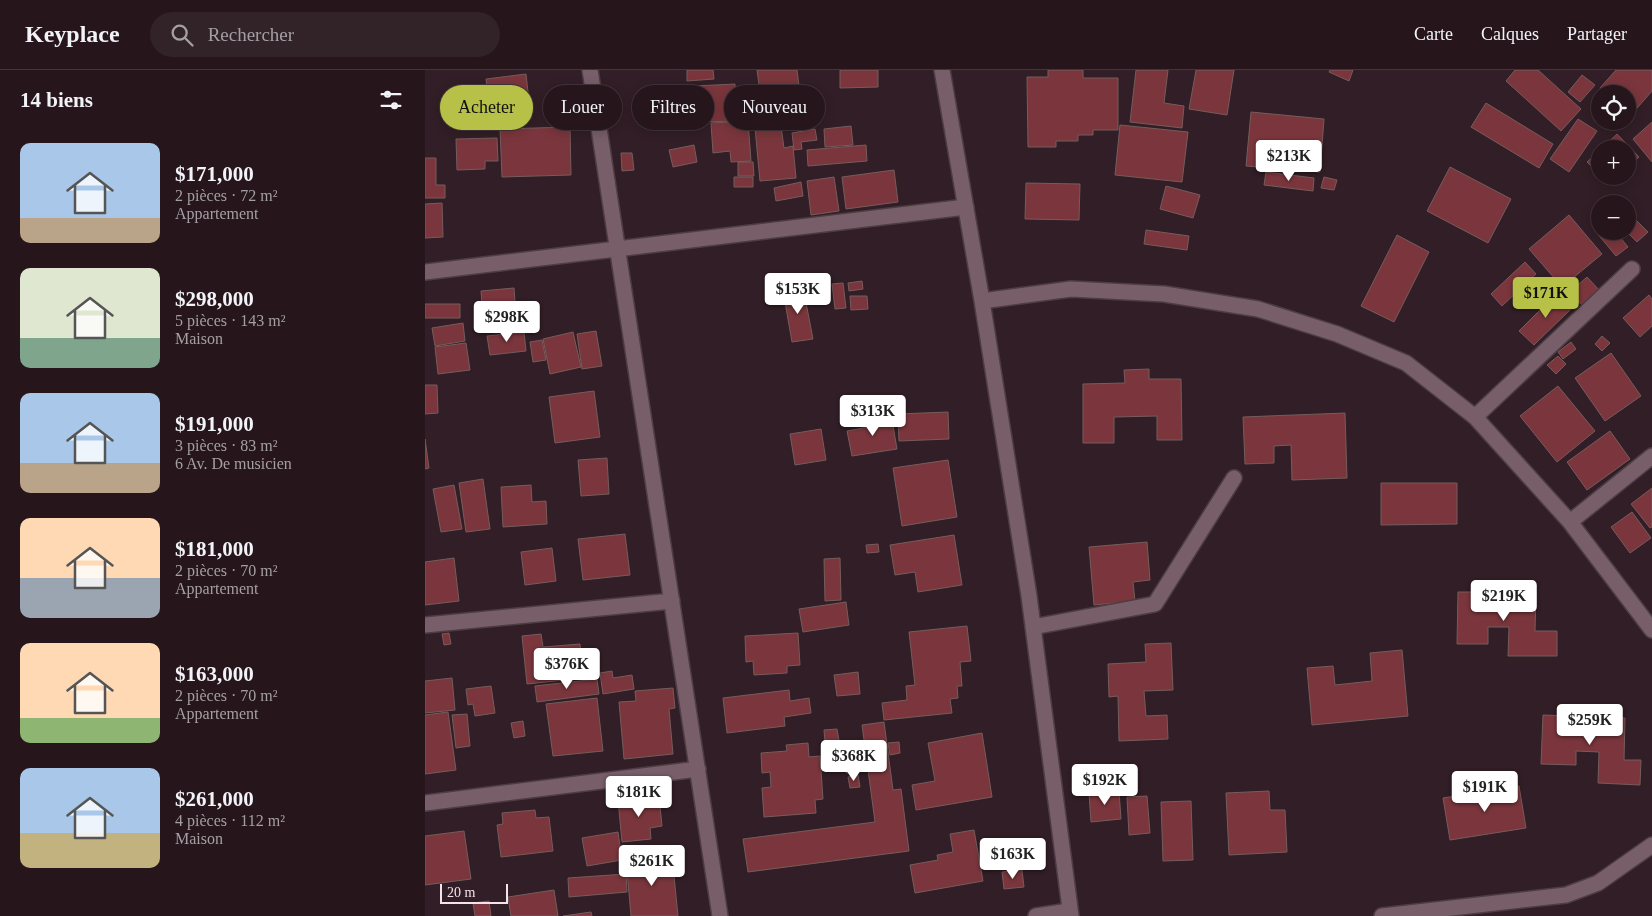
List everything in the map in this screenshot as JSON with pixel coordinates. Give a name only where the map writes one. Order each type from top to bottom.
[{"type":"street","points":[[590,70],[720,916]]},
{"type":"street","points":[[942,70],[982,301],[1033,626],[1070,913],[1036,916]]},
{"type":"street","points":[[425,272],[966,207]]},
{"type":"street","points":[[1475,417],[1632,269]]},
{"type":"street","points":[[982,301],[1071,289],[1164,294],[1258,309],[1337,334],[1406,363],[1475,417],[1570,522],[1652,630]]},
{"type":"street","points":[[1570,522],[1652,456]]},
{"type":"street","points":[[1033,626],[1155,604],[1234,478]]},
{"type":"street","points":[[425,625],[672,601]]},
{"type":"street","points":[[425,803],[698,769]]},
{"type":"street","points":[[1382,916],[1566,895],[1598,883],[1652,845]]},
{"type":"building","points":[[687,70],[713,70],[714,79],[687,81]]},
{"type":"building","points":[[757,70],[797,70],[799,85],[759,85]]},
{"type":"building","points":[[840,70],[878,70],[878,87],[840,88]]},
{"type":"building","points":[[1048,70],[1083,70],[1083,78],[1118,78],[1118,130],[1093,130],[1093,135],[1078,135],[1078,141],[1056,141],[1056,147],[1028,147],[1027,77],[1048,77]]},
{"type":"building","points":[[1136,70],[1168,70],[1164,103],[1184,106],[1182,128],[1130,122]]},
{"type":"building","points":[[1196,70],[1234,70],[1227,115],[1189,109]]},
{"type":"building","points":[[1330,70],[1353,70],[1349,81],[1329,72]]},
{"type":"building","points":[[1515,70],[1538,70],[1581,109],[1561,131],[1506,81]]},
{"type":"building","points":[[1616,70],[1652,70],[1652,91],[1636,109],[1636,85],[1603,85]]},
{"type":"building","points":[[526,74],[527,85],[487,85],[486,79]]},
{"type":"building","points":[[1582,75],[1595,85],[1591,85],[1591,90],[1580,102],[1568,92]]},
{"type":"building","points":[[735,84],[724,85],[724,121],[714,122],[714,85]]},
{"type":"building","points":[[1486,103],[1553,144],[1539,168],[1471,127]]},
{"type":"building","points":[[1251,112],[1324,119],[1320,172],[1246,166]]},
{"type":"building","points":[[1578,119],[1591,127],[1591,130],[1597,131],[1569,172],[1550,159]]},
{"type":"building","points":[[724,122],[724,130],[749,130],[751,161],[731,162],[730,151],[713,153],[711,130],[714,130],[714,123]]},
{"type":"building","points":[[1652,122],[1652,162],[1636,143],[1636,140],[1633,139]]},
{"type":"building","points":[[1120,125],[1188,132],[1182,182],[1115,175]]},
{"type":"building","points":[[851,126],[853,145],[825,147],[825,129]]},
{"type":"building","points":[[533,128],[570,130],[571,175],[502,177],[500,130],[533,130]]},
{"type":"building","points":[[755,130],[782,130],[784,148],[793,146],[796,178],[760,181]]},
{"type":"building","points":[[815,130],[817,140],[801,142],[802,149],[794,150],[792,133]]},
{"type":"building","points":[[1617,134],[1623,140],[1611,140]]},
{"type":"building","points":[[497,138],[498,161],[485,161],[485,169],[457,170],[456,139]]},
{"type":"building","points":[[694,145],[697,162],[673,167],[669,150]]},
{"type":"building","points":[[866,145],[867,161],[808,166],[807,150]]},
{"type":"building","points":[[621,153],[632,153],[634,170],[622,171]]},
{"type":"building","points":[[425,158],[436,158],[436,185],[445,185],[445,198],[425,198]]},
{"type":"building","points":[[738,162],[753,162],[754,176],[738,176]]},
{"type":"building","points":[[1450,167],[1511,199],[1488,243],[1427,211]]},
{"type":"building","points":[[894,170],[898,202],[846,209],[842,177]]},
{"type":"building","points":[[1266,172],[1314,178],[1313,191],[1264,185]]},
{"type":"building","points":[[734,177],[753,177],[753,187],[734,187]]},
{"type":"building","points":[[834,177],[839,211],[811,215],[807,181]]},
{"type":"building","points":[[1324,177],[1337,180],[1334,190],[1321,188]]},
{"type":"building","points":[[801,182],[803,196],[776,201],[774,188]]},
{"type":"building","points":[[1026,183],[1080,184],[1079,220],[1025,219]]},
{"type":"building","points":[[1166,186],[1200,195],[1193,218],[1160,209]]},
{"type":"building","points":[[442,203],[443,237],[425,238],[425,204]]},
{"type":"building","points":[[1569,215],[1602,254],[1562,287],[1529,249]]},
{"type":"building","points":[[1636,220],[1648,232],[1637,242],[1635,240]]},
{"type":"building","points":[[1146,230],[1189,236],[1187,250],[1144,244]]},
{"type":"building","points":[[1397,235],[1429,252],[1394,322],[1361,306]]},
{"type":"building","points":[[1603,240],[1622,240],[1628,247],[1616,256]]},
{"type":"building","points":[[1525,262],[1536,274],[1502,306],[1491,294]]},
{"type":"building","points":[[1587,277],[1600,291],[1583,306],[1570,292]]},
{"type":"building","points":[[862,281],[863,289],[849,291],[848,283]]},
{"type":"building","points":[[843,283],[846,308],[835,309],[832,284]]},
{"type":"building","points":[[803,287],[813,339],[792,342],[783,291]]},
{"type":"building","points":[[514,288],[517,329],[484,332],[481,291]]},
{"type":"building","points":[[1558,292],[1573,307],[1534,345],[1519,331]]},
{"type":"building","points":[[1649,295],[1652,299],[1652,326],[1640,337],[1623,318]]},
{"type":"building","points":[[850,296],[867,296],[868,309],[851,310]]},
{"type":"building","points":[[425,304],[460,304],[460,318],[425,318]]},
{"type":"building","points":[[463,323],[465,341],[435,346],[432,328]]},
{"type":"building","points":[[596,331],[602,366],[582,369],[577,334]]},
{"type":"building","points":[[524,332],[526,351],[490,355],[487,336]]},
{"type":"building","points":[[573,332],[581,367],[550,374],[543,339]]},
{"type":"building","points":[[1602,336],[1610,343],[1602,351],[1595,344]]},
{"type":"building","points":[[542,340],[546,360],[533,362],[530,342]]},
{"type":"building","points":[[1571,342],[1576,349],[1563,359],[1558,352]]},
{"type":"building","points":[[466,343],[470,370],[438,374],[435,347]]},
{"type":"building","points":[[1611,353],[1641,396],[1605,421],[1575,378]]},
{"type":"building","points":[[1558,356],[1566,364],[1556,374],[1547,365]]},
{"type":"building","points":[[1149,369],[1149,379],[1181,379],[1182,440],[1157,440],[1157,416],[1114,417],[1114,443],[1083,443],[1083,384],[1125,383],[1124,370]]},
{"type":"building","points":[[425,385],[437,385],[438,413],[425,414]]},
{"type":"building","points":[[1558,386],[1595,431],[1557,462],[1520,416]]},
{"type":"building","points":[[594,391],[600,437],[555,443],[549,397]]},
{"type":"building","points":[[948,412],[949,439],[899,441],[898,414]]},
{"type":"building","points":[[1345,413],[1347,478],[1292,480],[1291,445],[1274,446],[1274,463],[1245,464],[1243,417]]},
{"type":"building","points":[[891,414],[897,449],[852,456],[847,431],[869,427],[868,417]]},
{"type":"building","points":[[821,429],[826,460],[795,465],[790,434]]},
{"type":"building","points":[[1610,431],[1630,459],[1587,490],[1567,462]]},
{"type":"building","points":[[425,439],[429,468],[425,469]]},
{"type":"building","points":[[607,458],[609,494],[581,496],[578,460]]},
{"type":"building","points":[[948,460],[957,517],[902,526],[893,468]]},
{"type":"building","points":[[483,479],[490,529],[466,532],[459,483]]},
{"type":"building","points":[[1381,483],[1457,483],[1457,524],[1381,525]]},
{"type":"building","points":[[454,485],[462,529],[441,532],[433,489]]},
{"type":"building","points":[[531,485],[532,502],[546,501],[547,524],[503,527],[501,487]]},
{"type":"building","points":[[1652,488],[1652,527],[1650,528],[1631,504]]},
{"type":"building","points":[[1632,512],[1651,538],[1630,553],[1611,527]]},
{"type":"building","points":[[625,534],[630,575],[583,580],[578,539]]},
{"type":"building","points":[[954,535],[962,585],[918,592],[915,572],[895,575],[890,545]]},
{"type":"building","points":[[1147,542],[1150,580],[1133,582],[1135,601],[1094,605],[1089,547]]},
{"type":"building","points":[[878,544],[879,552],[867,553],[866,545]]},
{"type":"building","points":[[552,548],[556,581],[525,585],[521,552]]},
{"type":"building","points":[[454,558],[459,601],[425,605],[425,562]]},
{"type":"building","points":[[840,558],[841,600],[825,601],[824,559]]},
{"type":"building","points":[[1458,592],[1536,592],[1535,631],[1557,631],[1557,656],[1508,656],[1509,627],[1488,627],[1488,644],[1457,644]]},
{"type":"building","points":[[846,602],[849,625],[803,632],[799,609]]},
{"type":"building","points":[[967,626],[971,661],[960,662],[962,686],[957,686],[958,698],[950,699],[952,713],[884,720],[882,703],[907,700],[906,686],[915,685],[909,632]]},
{"type":"building","points":[[449,633],[451,644],[444,645],[442,634]]},
{"type":"building","points":[[798,633],[800,665],[787,666],[787,673],[754,675],[753,661],[746,662],[745,636]]},
{"type":"building","points":[[541,634],[543,647],[580,644],[583,678],[527,684],[522,636]]},
{"type":"building","points":[[1171,643],[1173,690],[1144,691],[1146,716],[1167,715],[1168,739],[1119,741],[1118,696],[1109,697],[1108,664],[1146,662],[1145,644]]},
{"type":"building","points":[[1402,650],[1408,716],[1312,725],[1307,668],[1333,666],[1335,685],[1372,681],[1370,653]]},
{"type":"building","points":[[612,671],[613,678],[632,675],[634,689],[603,694],[600,673]]},
{"type":"building","points":[[858,672],[860,694],[837,696],[834,675]]},
{"type":"building","points":[[452,678],[455,710],[425,713],[425,681]]},
{"type":"building","points":[[597,679],[599,694],[537,702],[535,686]]},
{"type":"building","points":[[491,686],[495,713],[475,716],[473,704],[468,705],[466,689]]},
{"type":"building","points":[[673,688],[675,708],[669,709],[673,754],[624,759],[619,702],[636,701],[635,691]]},
{"type":"building","points":[[789,690],[790,701],[809,698],[811,713],[784,717],[785,726],[727,733],[723,698]]},
{"type":"building","points":[[597,698],[603,751],[553,756],[546,704]]},
{"type":"building","points":[[448,712],[456,770],[425,774],[425,715]]},
{"type":"building","points":[[467,714],[470,746],[456,748],[452,715]]},
{"type":"building","points":[[1543,715],[1625,718],[1624,760],[1641,760],[1640,785],[1598,783],[1599,752],[1576,751],[1576,765],[1541,764]]},
{"type":"building","points":[[523,721],[525,736],[514,738],[511,723]]},
{"type":"building","points":[[884,722],[893,790],[901,789],[909,851],[748,872],[743,839],[875,822],[862,725]]},
{"type":"building","points":[[837,729],[839,741],[825,742],[824,730]]},
{"type":"building","points":[[982,733],[992,797],[916,810],[912,785],[935,781],[928,743]]},
{"type":"building","points":[[899,742],[900,753],[890,755],[888,743]]},
{"type":"building","points":[[808,743],[809,757],[820,756],[823,799],[815,800],[816,813],[764,817],[762,788],[771,787],[770,772],[762,773],[761,753],[787,751],[786,745]]},
{"type":"building","points":[[854,765],[855,773],[846,773],[846,766]]},
{"type":"building","points":[[858,775],[860,787],[850,788],[848,777]]},
{"type":"building","points":[[1519,786],[1526,828],[1450,840],[1443,798]]},
{"type":"building","points":[[1119,791],[1121,819],[1091,822],[1089,793]]},
{"type":"building","points":[[1269,791],[1270,810],[1285,810],[1287,852],[1229,855],[1226,793]]},
{"type":"building","points":[[659,796],[662,826],[650,828],[651,839],[622,842],[618,800]]},
{"type":"building","points":[[1147,796],[1150,833],[1129,835],[1127,797]]},
{"type":"building","points":[[1191,801],[1193,860],[1163,861],[1161,802]]},
{"type":"building","points":[[535,810],[536,818],[549,817],[553,851],[501,857],[497,825],[503,824],[502,813]]},
{"type":"building","points":[[974,830],[983,881],[915,893],[910,865],[938,860],[937,855],[953,852],[950,834]]},
{"type":"building","points":[[464,831],[471,879],[425,885],[425,836]]},
{"type":"building","points":[[618,832],[622,860],[587,866],[582,838]]},
{"type":"building","points":[[672,856],[678,916],[631,916],[626,860]]},
{"type":"building","points":[[1022,870],[1024,887],[1004,889],[1002,872]]},
{"type":"building","points":[[626,874],[627,892],[569,897],[568,878]]},
{"type":"building","points":[[554,890],[558,916],[511,916],[508,897]]},
{"type":"building","points":[[489,901],[491,916],[475,916],[473,903]]},
{"type":"building","points":[[591,912],[592,916],[563,916]]}]
